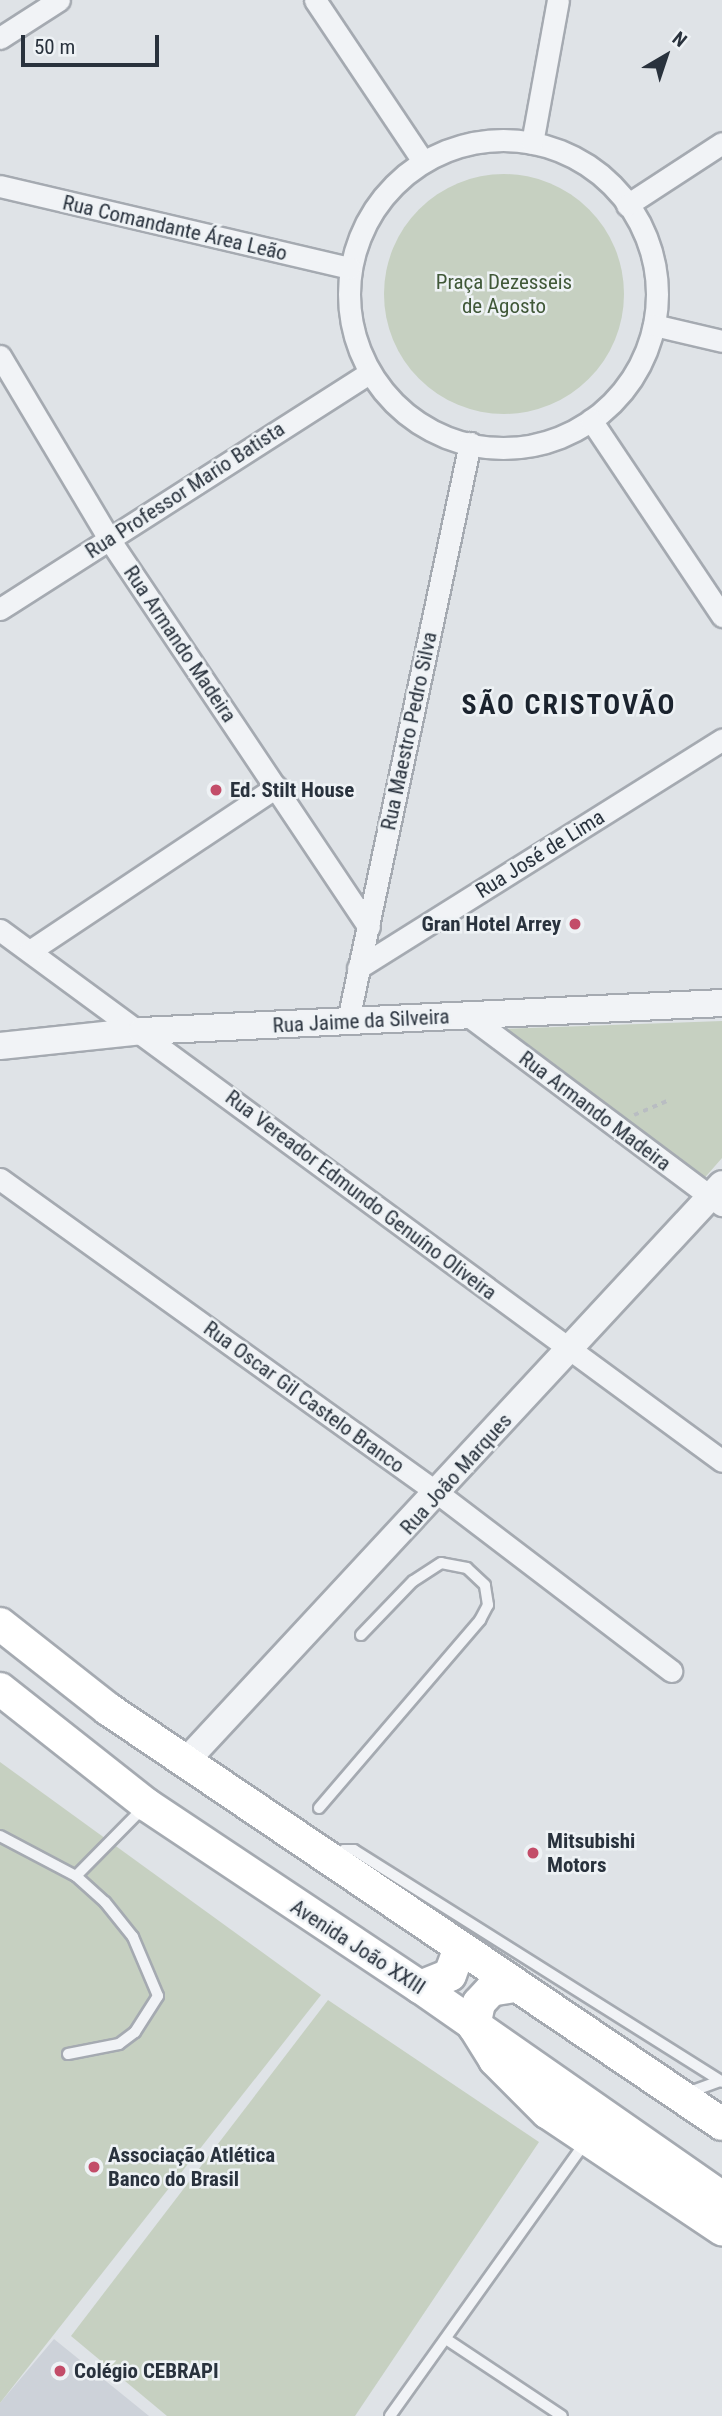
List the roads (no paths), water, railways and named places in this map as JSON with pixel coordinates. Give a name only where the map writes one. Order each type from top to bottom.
[{"type":"main road","points":[[0,1623],[108,1709],[334,1860],[466,1937],[505,1980],[722,2124]]},
{"type":"main road","name":"Avenida João XXIII","points":[[0,1689],[147,1805],[420,1987],[722,2198]]},
{"type":"main road","points":[[420,1987],[450,1975],[466,1937]]},
{"type":"main road","points":[[505,1980],[485,1994],[474,2026],[523,2092],[586,2141],[722,2229]]},
{"type":"street","points":[[0,38],[59,0]]},
{"type":"street","points":[[315,0],[422,160]]},
{"type":"street","points":[[532,143],[558,0]]},
{"type":"street","points":[[472,142],[532,143],[582,162],[613,187],[627,205],[651,253],[657,288],[654,325],[643,359],[624,390],[591,420],[565,436],[527,446],[488,447],[441,435],[401,409],[370,372],[351,322],[350,268],[366,221],[396,182],[422,160],[472,142]]},
{"type":"street","points":[[627,205],[722,143]]},
{"type":"street","name":"Rua Comandante Área Leão","points":[[0,186],[350,268]]},
{"type":"street","points":[[654,325],[722,341]]},
{"type":"street","name":"Rua Armando Madeira","points":[[0,356],[109,539],[369,927]]},
{"type":"street","name":"Rua Professor Mario Batista","points":[[0,609],[370,372]]},
{"type":"street","points":[[591,420],[722,616]]},
{"type":"street","name":"Rua Maestro Pedro Silva","points":[[348,1020],[470,443]]},
{"type":"street","name":"Rua José de Lima","points":[[358,968],[722,740]]},
{"type":"street","points":[[30,951],[276,787]]},
{"type":"street","name":"Rua Vereador Edmundo Genuíno Oliveira","points":[[0,930],[142,1031],[568,1350],[722,1461]]},
{"type":"street","name":"Rua Jaime da Silveira","points":[[0,1046],[142,1031],[722,1003]]},
{"type":"street","name":"Rua Armando Madeira","points":[[469,1016],[612,1124],[718,1195]]},
{"type":"street","name":"Rua Oscar Gil Castelo Branco","points":[[0,1179],[439,1494],[671,1671]]},
{"type":"street","name":"Rua João Marques","points":[[187,1760],[439,1494],[568,1350],[718,1195]]},
{"type":"lane","points":[[319,1808],[480,1619],[488,1605],[485,1585],[467,1568],[441,1563],[413,1581],[361,1635]]},
{"type":"lane","points":[[76,1876],[147,1805]]},
{"type":"lane","points":[[0,1836],[76,1876],[105,1902],[133,1937],[158,1996],[135,2032],[119,2044],[68,2053]]},
{"type":"lane","points":[[466,1937],[523,1956],[721,2082]]},
{"type":"lane","points":[[505,1980],[523,1956]]},
{"type":"lane","points":[[680,2096],[721,2082]]},
{"type":"lane","points":[[390,2416],[586,2141]]},
{"type":"lane","points":[[446,2339],[562,2416]]},
{"type":"place","name":"Ed. Stilt House","points":[[216,790]]},
{"type":"place","name":"Gran Hotel Arrey","points":[[575,924]]},
{"type":"place","name":"Mitsubishi Motors","points":[[533,1853]]},
{"type":"place","name":"Associação Atlética Banco do Brasil","points":[[94,2167]]},
{"type":"place","name":"Colégio CEBRAPI","points":[[60,2371]]},
{"type":"district","name":"SÃO CRISTOVÃO","points":[[569,705]]},
{"type":"park label","name":"Praça Dezesseis de Agosto","points":[[504,294]]}]
